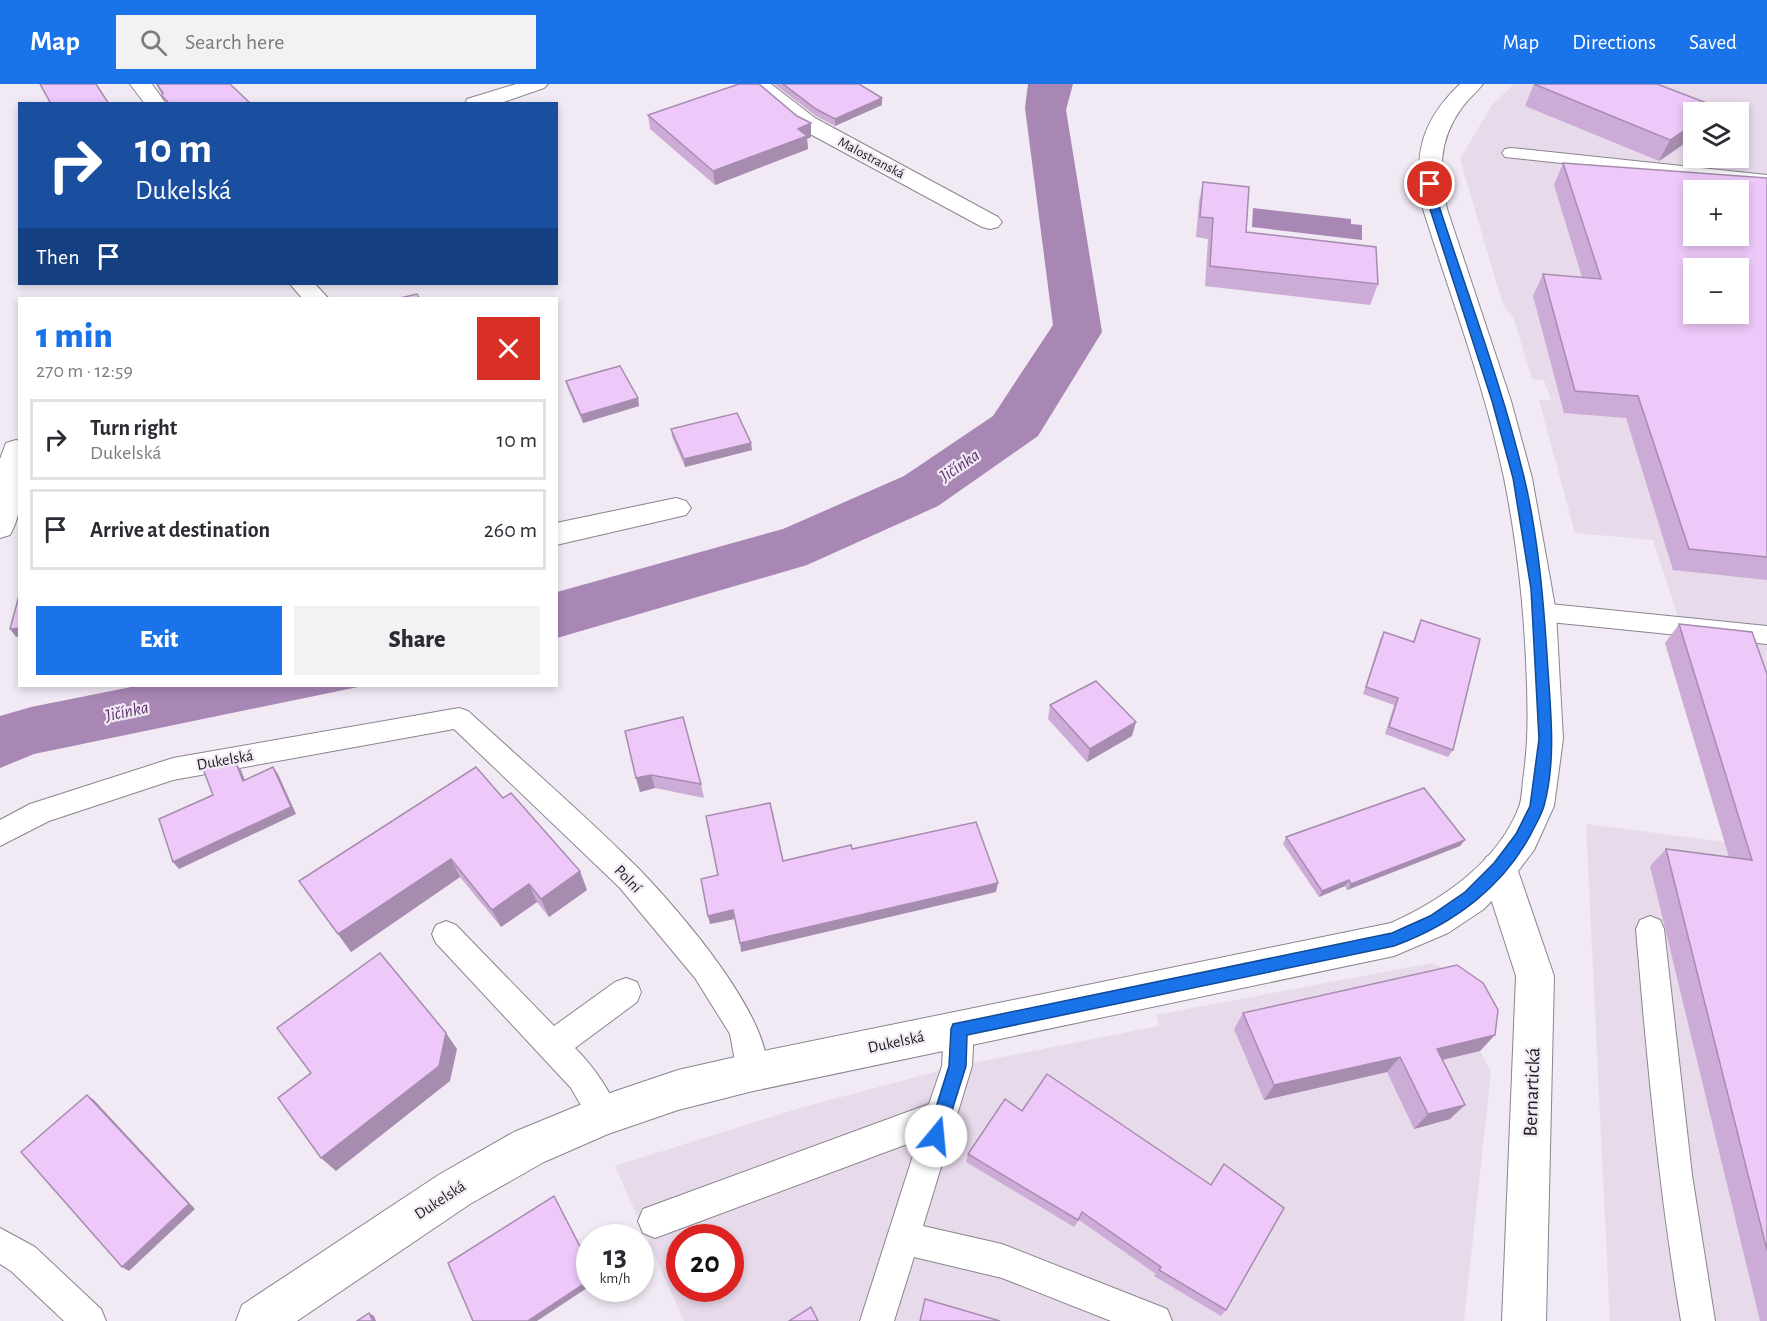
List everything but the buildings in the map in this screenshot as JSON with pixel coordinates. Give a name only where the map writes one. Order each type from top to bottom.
[{"type":"main road","points":[[141,84],[154,102]]},
{"type":"main road","points":[[481,102],[537,84]]},
{"type":"main road","name":"Malostranská","points":[[758,84],[807,123],[990,222]]},
{"type":"main road","name":"Dukelská","points":[[258,1321],[455,1189],[529,1147],[604,1115],[678,1090],[753,1072],[1394,939],[1435,921],[1471,897],[1499,868],[1521,839],[1537,806],[1546,739],[1540,612],[1518,478],[1497,401],[1435,209],[1430,184],[1429,161],[1434,139],[1450,111],[1472,84]]},
{"type":"main road","points":[[303,285],[314,297]]},
{"type":"main road","points":[[0,527],[12,451]]},
{"type":"main road","points":[[558,534],[676,508]]},
{"type":"main road","name":"Bernartická","points":[[1499,868],[1535,976],[1524,1321]]},
{"type":"lane","points":[[1511,153],[1767,180]]},
{"type":"lane","points":[[1540,612],[1767,635]]},
{"type":"lane","name":"Dukelská","points":[[0,834],[40,812],[173,769],[459,718]]},
{"type":"lane","name":"Polní","points":[[459,718],[630,879],[705,968],[744,1029],[753,1072]]},
{"type":"lane","points":[[1650,929],[1672,1137],[1689,1272],[1698,1321]]},
{"type":"lane","points":[[446,934],[582,1077],[604,1115]]},
{"type":"lane","points":[[552,1046],[626,992]]},
{"type":"lane","points":[[877,1321],[957,1066],[959,1029]]},
{"type":"lane","points":[[655,1221],[942,1115]]},
{"type":"lane","points":[[903,1238],[1002,1261],[1155,1321]]},
{"type":"lane","points":[[0,1245],[22,1259],[89,1321]]},
{"type":"shaded area","points":[[1514,84],[1767,84],[1767,1321],[1610,1321],[1586,824],[1725,842],[1665,643],[1687,645],[1653,540],[1575,533],[1539,400],[1551,400],[1544,380],[1532,379],[1514,319],[1503,305],[1460,159],[1492,105]]},
{"type":"shaded area","points":[[1432,963],[1464,977],[1480,1051],[1491,1072],[1464,1321],[684,1321],[676,1302],[744,1302],[744,1224],[666,1224],[666,1281],[654,1254],[654,1224],[641,1224],[615,1166],[800,1108],[957,1066],[1159,1026],[1156,1015]]},
{"type":"water","name":"Jičínka","points":[[1028,84],[1073,84],[1066,110],[1102,332],[1038,436],[938,506],[807,565],[558,638],[558,592],[783,529],[904,476],[993,416],[1053,325],[1025,108]]},
{"type":"water","points":[[1253,208],[1351,219],[1351,224],[1362,225],[1362,240],[1252,227]]},
{"type":"water","name":"Jičínka","points":[[131,687],[358,687],[34,754],[0,768],[0,716],[31,707]]},
{"type":"route","points":[[936,1136],[957,1066],[959,1029],[1394,939],[1435,921],[1471,897],[1499,868],[1521,839],[1537,806],[1546,739],[1537,589],[1518,478],[1497,401],[1435,209],[1430,184]]}]
